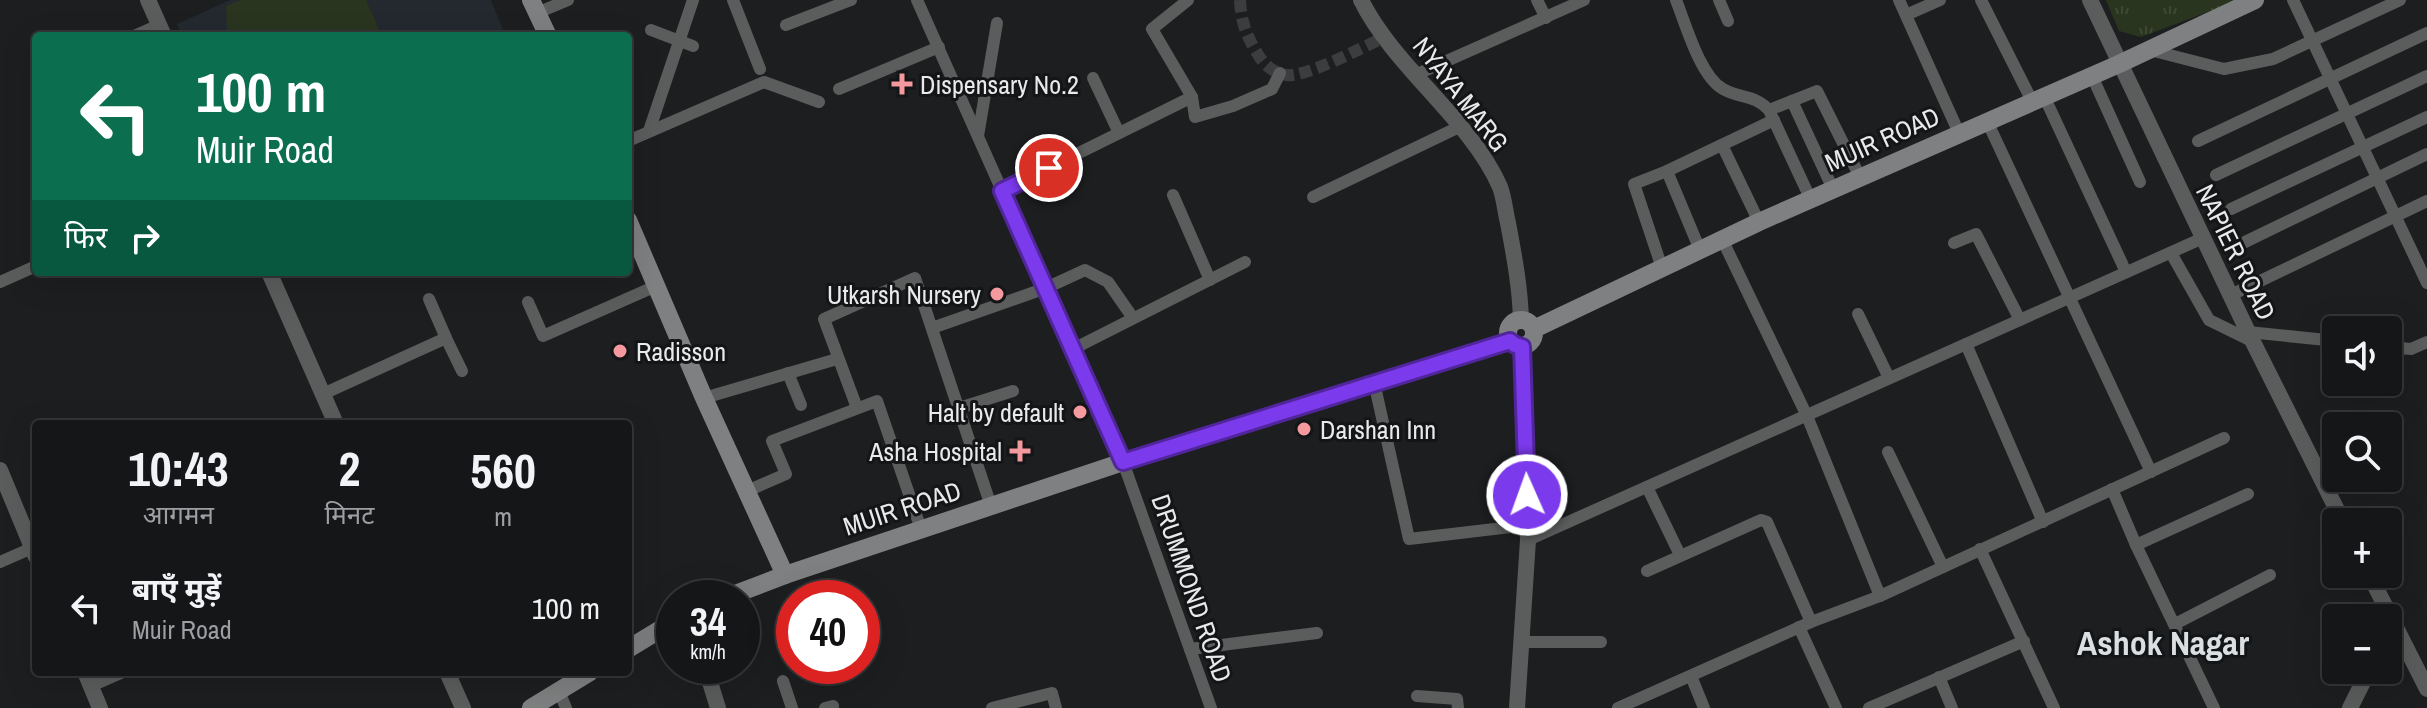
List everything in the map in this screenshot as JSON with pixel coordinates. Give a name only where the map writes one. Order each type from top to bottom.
[{"type":"main road","name":"MUIR ROAD","points":[[1527,324],[1662,268],[2255,0]]},
{"type":"main road","points":[[534,6],[546,32]]},
{"type":"main road","points":[[632,229],[704,398],[785,575]]},
{"type":"main road","points":[[1516,344],[1533,339],[1527,324]]},
{"type":"main road","name":"MUIR ROAD","points":[[760,585],[1123,462],[1374,382],[1516,344]]},
{"type":"main road","points":[[632,647],[656,632]]},
{"type":"main road","points":[[531,708],[563,699],[586,676]]},
{"type":"street","points":[[534,6],[568,0]]},
{"type":"street","points":[[649,131],[693,0]]},
{"type":"street","points":[[733,0],[760,69]]},
{"type":"street","points":[[786,25],[851,0]]},
{"type":"street","name":"DRUMMOND ROAD","points":[[917,0],[1123,462],[1211,708]]},
{"type":"street","points":[[1188,0],[1152,29],[1192,97],[1195,117],[1233,106],[1272,89],[1280,73]]},
{"type":"street","name":"NYAYA MARG","points":[[1361,0],[1367,13],[1415,75],[1476,147],[1501,188],[1527,324]]},
{"type":"street","points":[[1537,0],[1546,18]]},
{"type":"street","points":[[1415,75],[1584,0]]},
{"type":"street","points":[[1676,0],[1711,80],[1725,91],[1760,100],[1771,115],[1811,200]]},
{"type":"street","points":[[1720,0],[1728,21]]},
{"type":"street","points":[[1899,0],[1959,133]]},
{"type":"street","points":[[1906,15],[1940,0]]},
{"type":"street","points":[[1981,0],[2038,99],[2126,272]]},
{"type":"street","points":[[2293,0],[2427,283]]},
{"type":"street","points":[[2150,50],[2224,69],[2273,59],[2400,0]]},
{"type":"street","points":[[150,1],[162,30]]},
{"type":"street","name":"NAPIER ROAD","points":[[2096,2],[2119,64],[2336,508]]},
{"type":"street","points":[[978,136],[997,23]]},
{"type":"street","points":[[651,30],[693,46]]},
{"type":"street","points":[[2198,141],[2427,33]]},
{"type":"street","points":[[839,89],[939,47]]},
{"type":"street","points":[[2092,76],[2140,182]]},
{"type":"street","points":[[2216,175],[2427,76]]},
{"type":"street","points":[[1093,78],[1119,133]]},
{"type":"street","points":[[632,139],[764,82],[819,102]]},
{"type":"street","points":[[1662,268],[1634,184],[1722,145],[1792,101],[1817,91],[1860,177]]},
{"type":"street","points":[[1002,191],[1192,97]]},
{"type":"street","points":[[1792,101],[1833,189]]},
{"type":"street","points":[[2231,209],[2427,117]]},
{"type":"street","points":[[1987,121],[2151,472]]},
{"type":"street","points":[[1313,197],[1459,127]]},
{"type":"street","points":[[1722,145],[1759,222]]},
{"type":"street","points":[[2245,242],[2427,154]]},
{"type":"street","points":[[1667,171],[1700,250]]},
{"type":"street","points":[[1173,195],[1210,280]]},
{"type":"street","points":[[2231,295],[2427,201]]},
{"type":"street","points":[[1954,243],[1976,234],[2020,320]]},
{"type":"street","points":[[1374,382],[1409,539],[1528,533],[1647,487],[2203,238]]},
{"type":"street","points":[[1722,239],[1807,416],[1880,596]]},
{"type":"street","points":[[2171,253],[2209,320],[2251,337],[2322,340]]},
{"type":"street","points":[[1073,349],[1245,262]]},
{"type":"street","points":[[0,282],[32,268]]},
{"type":"street","points":[[932,328],[1046,288],[1085,270],[1108,282],[1133,318]]},
{"type":"street","points":[[271,276],[334,420]]},
{"type":"street","points":[[857,408],[824,319],[915,278],[991,506]]},
{"type":"street","points":[[528,302],[543,336],[656,286]]},
{"type":"street","points":[[429,299],[462,371]]},
{"type":"street","points":[[1858,314],[1889,378]]},
{"type":"street","points":[[323,394],[446,338]]},
{"type":"street","points":[[2402,348],[2411,349],[2427,342]]},
{"type":"street","points":[[1516,344],[1528,533],[1517,708]]},
{"type":"street","points":[[1966,344],[2043,522]]},
{"type":"street","points":[[704,398],[837,359]]},
{"type":"street","points":[[788,373],[801,405]]},
{"type":"street","points":[[959,408],[1013,391]]},
{"type":"street","points":[[747,491],[786,474],[772,441],[877,401],[921,529]]},
{"type":"street","points":[[1618,708],[1805,624],[1880,596],[2224,438]]},
{"type":"street","points":[[1888,452],[1943,567]]},
{"type":"street","points":[[0,470],[32,548]]},
{"type":"street","points":[[1647,487],[1680,555]]},
{"type":"street","points":[[2112,489],[2214,708]]},
{"type":"street","points":[[2136,545],[2248,494]]},
{"type":"street","points":[[1647,571],[1761,520],[1767,522],[1836,708]]},
{"type":"street","points":[[1980,549],[2054,708]]},
{"type":"street","points":[[0,562],[32,554]]},
{"type":"street","points":[[2175,624],[2270,575]]},
{"type":"street","points":[[1190,649],[1317,633]]},
{"type":"street","points":[[1869,708],[2024,641]]},
{"type":"street","points":[[1520,642],[1601,642]]},
{"type":"street","points":[[2402,644],[2427,689]]},
{"type":"street","points":[[449,676],[463,708]]},
{"type":"street","points":[[1691,676],[1704,708]]},
{"type":"street","points":[[1939,677],[1952,708]]},
{"type":"street","points":[[88,679],[100,708]]},
{"type":"street","points":[[711,684],[718,708]]},
{"type":"street","points":[[784,684],[792,708]]},
{"type":"street","points":[[2350,708],[2362,684]]},
{"type":"street","points":[[992,708],[1052,693],[1056,708]]},
{"type":"street","points":[[1417,696],[1457,699],[1458,708]]},
{"type":"shaded area","points":[[230,0],[491,0],[504,32],[180,32],[177,24]]},
{"type":"green space","points":[[240,0],[366,0],[380,32],[226,32],[226,6]]},
{"type":"green space","points":[[2106,0],[2237,1],[2141,37],[2119,31]]},
{"type":"tunnel","points":[[1240,0],[1245,28],[1257,53],[1269,67],[1286,75],[1307,72],[1385,37]]},
{"type":"place","name":"Dispensary No.2","points":[[902,84]]},
{"type":"place","name":"Utkarsh Nursery","points":[[997,294]]},
{"type":"place","name":"Radisson","points":[[620,351]]},
{"type":"place","name":"Halt by default","points":[[1080,412]]},
{"type":"place","name":"Darshan Inn","points":[[1304,429]]},
{"type":"place","name":"Asha Hospital","points":[[1020,451]]},
{"type":"district","name":"Ashok Nagar","points":[[2163,643]]},
{"type":"route","points":[[1049,168],[1002,191],[1123,462],[1510,341],[1522,347],[1527,495]]}]
